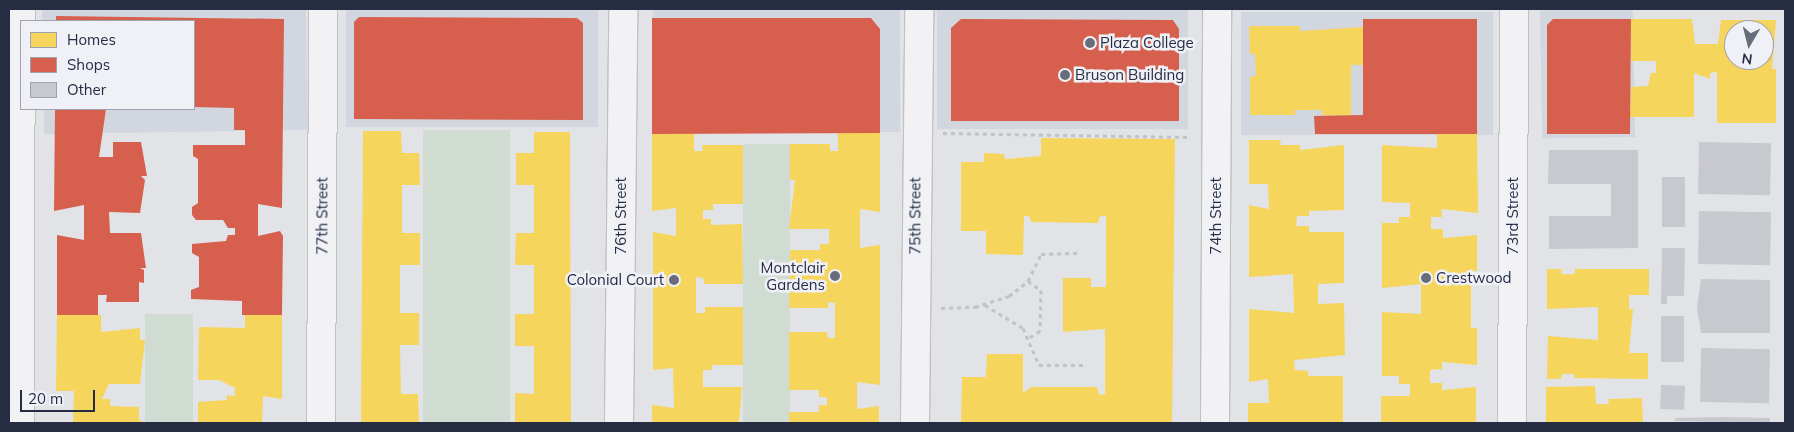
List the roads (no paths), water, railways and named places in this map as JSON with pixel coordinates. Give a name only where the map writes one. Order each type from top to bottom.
[{"type":"street","name":"77th Street","points":[[321,423],[323,9]]},
{"type":"street","name":"76th Street","points":[[620,423],[623,9]]},
{"type":"street","name":"75th Street","points":[[915,423],[919,9]]},
{"type":"street","name":"74th Street","points":[[1215,423],[1217,9]]},
{"type":"street","name":"73rd Street","points":[[1512,423],[1514,9]]},
{"type":"street","points":[[20,423],[21,110]]},
{"type":"place","name":"Plaza College","points":[[1090,43]]},
{"type":"place","name":"Bruson Building","points":[[1065,75]]},
{"type":"place","name":"Montclair Gardens","points":[[835,276]]},
{"type":"place","name":"Crestwood","points":[[1426,278]]},
{"type":"place","name":"Colonial Court","points":[[674,280]]}]
